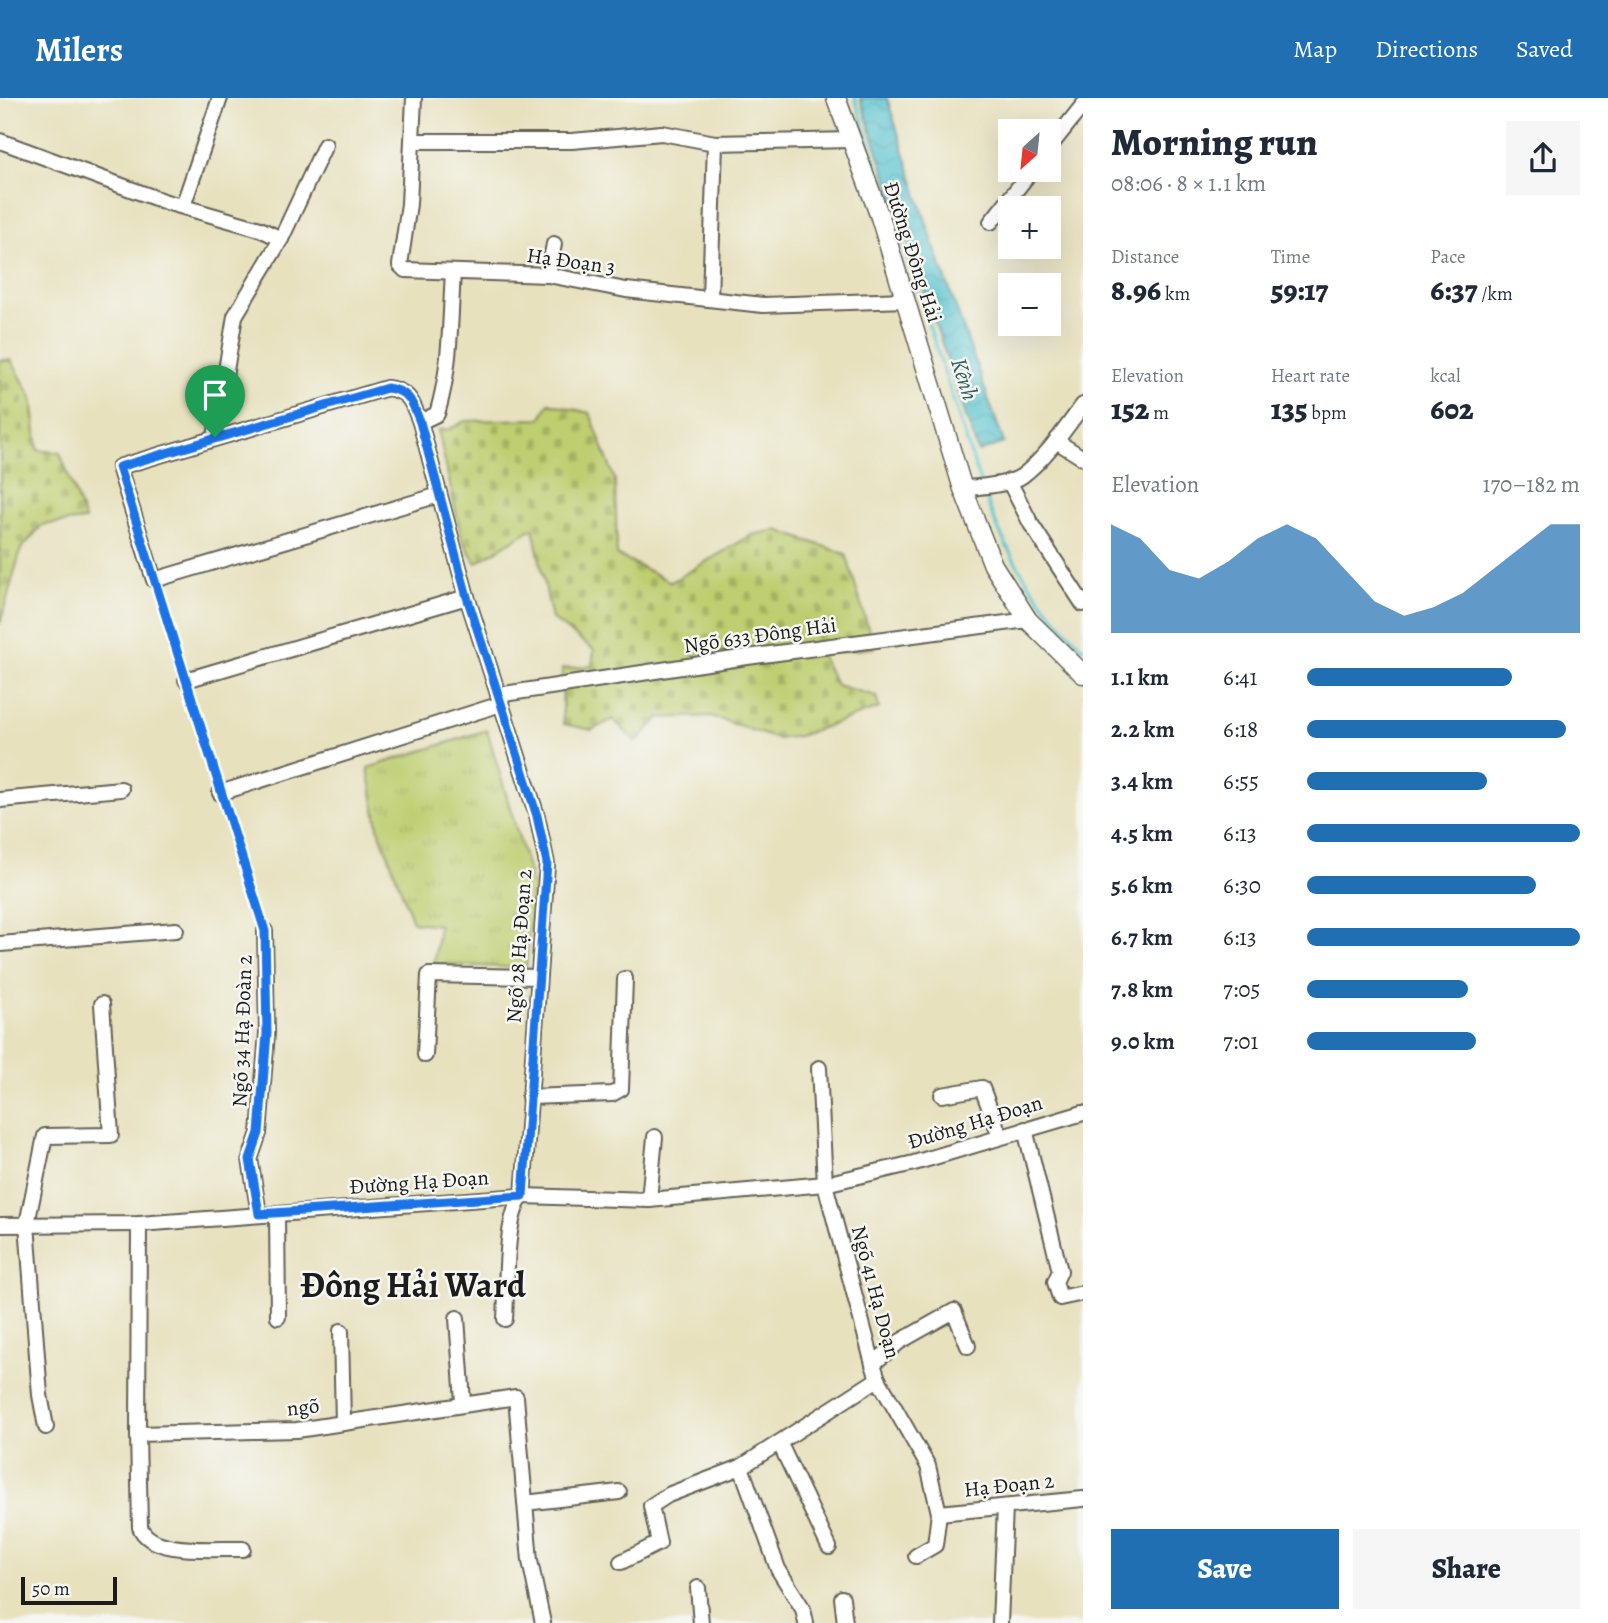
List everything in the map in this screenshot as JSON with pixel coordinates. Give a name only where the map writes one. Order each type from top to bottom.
[{"type":"main road","name":"Đường Đông Hải","points":[[836,98],[993,565],[1028,620],[1083,674]]},
{"type":"street","points":[[183,206],[220,98]]},
{"type":"street","name":"Hạ Đoạn 3","points":[[414,98],[413,141],[400,265],[405,270],[548,275],[626,290],[764,305],[906,300]]},
{"type":"street","points":[[1061,132],[1083,104]]},
{"type":"street","points":[[413,141],[545,141],[662,133],[715,143],[850,140]]},
{"type":"street","points":[[0,141],[281,239]]},
{"type":"street","points":[[710,299],[715,143]]},
{"type":"street","points":[[215,437],[235,316],[281,239],[325,145]]},
{"type":"street","points":[[991,222],[1023,182]]},
{"type":"street","points":[[548,275],[554,244]]},
{"type":"street","points":[[420,422],[438,414],[440,406],[447,358],[453,272]]},
{"type":"street","name":"Ngõ 28 Hạ Đoạn 2","points":[[154,580],[119,467],[387,388],[401,390],[410,396],[420,422],[467,597],[537,816],[547,863],[523,1196],[517,1201],[512,1219],[506,1319]]},
{"type":"street","points":[[968,488],[1009,481],[1021,476],[1056,441],[1083,405]]},
{"type":"street","points":[[1056,441],[1083,458]]},
{"type":"street","points":[[1009,481],[1031,524],[1083,604]]},
{"type":"street","points":[[154,580],[439,495]]},
{"type":"street","points":[[186,680],[467,597]]},
{"type":"street","name":"Ngõ 633 Đông Hải","points":[[220,793],[500,700],[747,657],[1028,620]]},
{"type":"street","points":[[0,800],[121,789]]},
{"type":"street","points":[[0,944],[176,930]]},
{"type":"street","name":"Ngõ 34 Hạ Đoàn 2","points":[[259,1214],[250,1159],[259,1133],[267,1033],[265,931]]},
{"type":"street","points":[[425,1055],[429,975],[538,977]]},
{"type":"street","points":[[529,1097],[612,1094],[621,1089],[625,979]]},
{"type":"street","points":[[46,1427],[40,1395],[27,1224],[45,1136],[111,1135],[102,1004]]},
{"type":"street","name":"Ngõ 41 Hạ Doạn","points":[[819,1068],[825,1184],[873,1364],[878,1379],[928,1466],[939,1513]]},
{"type":"street","points":[[942,1095],[982,1088],[1000,1136]]},
{"type":"street","name":"Đường Hạ Đoạn","points":[[0,1225],[139,1224],[523,1196],[649,1200],[825,1184],[914,1163],[1083,1113]]},
{"type":"street","points":[[1025,1129],[1060,1271],[1055,1282],[1060,1298],[1083,1293]]},
{"type":"street","points":[[649,1200],[655,1138]]},
{"type":"street","points":[[277,1213],[278,1317]]},
{"type":"street","points":[[139,1224],[138,1434],[142,1534],[163,1546],[243,1549]]},
{"type":"street","points":[[873,1364],[899,1342],[954,1311],[968,1346]]},
{"type":"street","points":[[457,1318],[463,1402]]},
{"type":"street","points":[[341,1331],[343,1423]]},
{"type":"street","points":[[621,1562],[659,1543],[651,1506],[668,1495],[741,1466],[780,1444],[813,1418],[878,1379]]},
{"type":"street","name":"ngõ","points":[[138,1434],[297,1430],[463,1402],[516,1397],[530,1561],[543,1623]]},
{"type":"street","points":[[780,1444],[829,1547]]},
{"type":"street","points":[[741,1466],[778,1569],[803,1609],[806,1623]]},
{"type":"street","points":[[524,1503],[620,1492]]},
{"type":"street","name":"Hạ Đoạn 2","points":[[939,1513],[1083,1499]]},
{"type":"street","points":[[1000,1623],[1005,1507]]},
{"type":"street","points":[[916,1556],[935,1545],[939,1513]]},
{"type":"street","points":[[698,1588],[701,1623]]},
{"type":"street","points":[[842,1598],[845,1623]]},
{"type":"path","points":[[154,580],[265,931]]},
{"type":"green space","points":[[0,360],[11,360],[32,397],[38,450],[60,453],[85,520],[42,525],[21,549],[0,624]]},
{"type":"green space","points":[[549,403],[590,413],[615,480],[617,555],[671,582],[752,535],[777,530],[846,554],[874,648],[820,653],[836,685],[876,696],[879,708],[799,736],[777,739],[711,716],[659,718],[636,742],[613,719],[592,730],[563,724],[562,669],[592,666],[594,650],[552,619],[533,528],[476,563],[462,539],[438,430],[450,429],[465,421],[540,419]]},
{"type":"green space","points":[[487,730],[533,886],[526,968],[434,964],[439,925],[413,922],[378,827],[368,768]]},
{"type":"water","points":[[860,98],[887,98],[932,240],[1004,443],[978,452]]},
{"type":"waterway","name":"Kênh","points":[[855,98],[980,482]]},
{"type":"waterway","name":"Kênh","points":[[983,489],[1000,533],[1023,574],[1051,613],[1083,648]]},
{"type":"district","name":"Đông Hải Ward","points":[[413,1285]]},
{"type":"route","points":[[387,388],[401,390],[410,396],[420,422],[467,597],[537,816],[547,863],[523,1196],[259,1214],[250,1159],[259,1133],[267,1033],[265,931],[119,467],[215,437],[387,388]]}]
